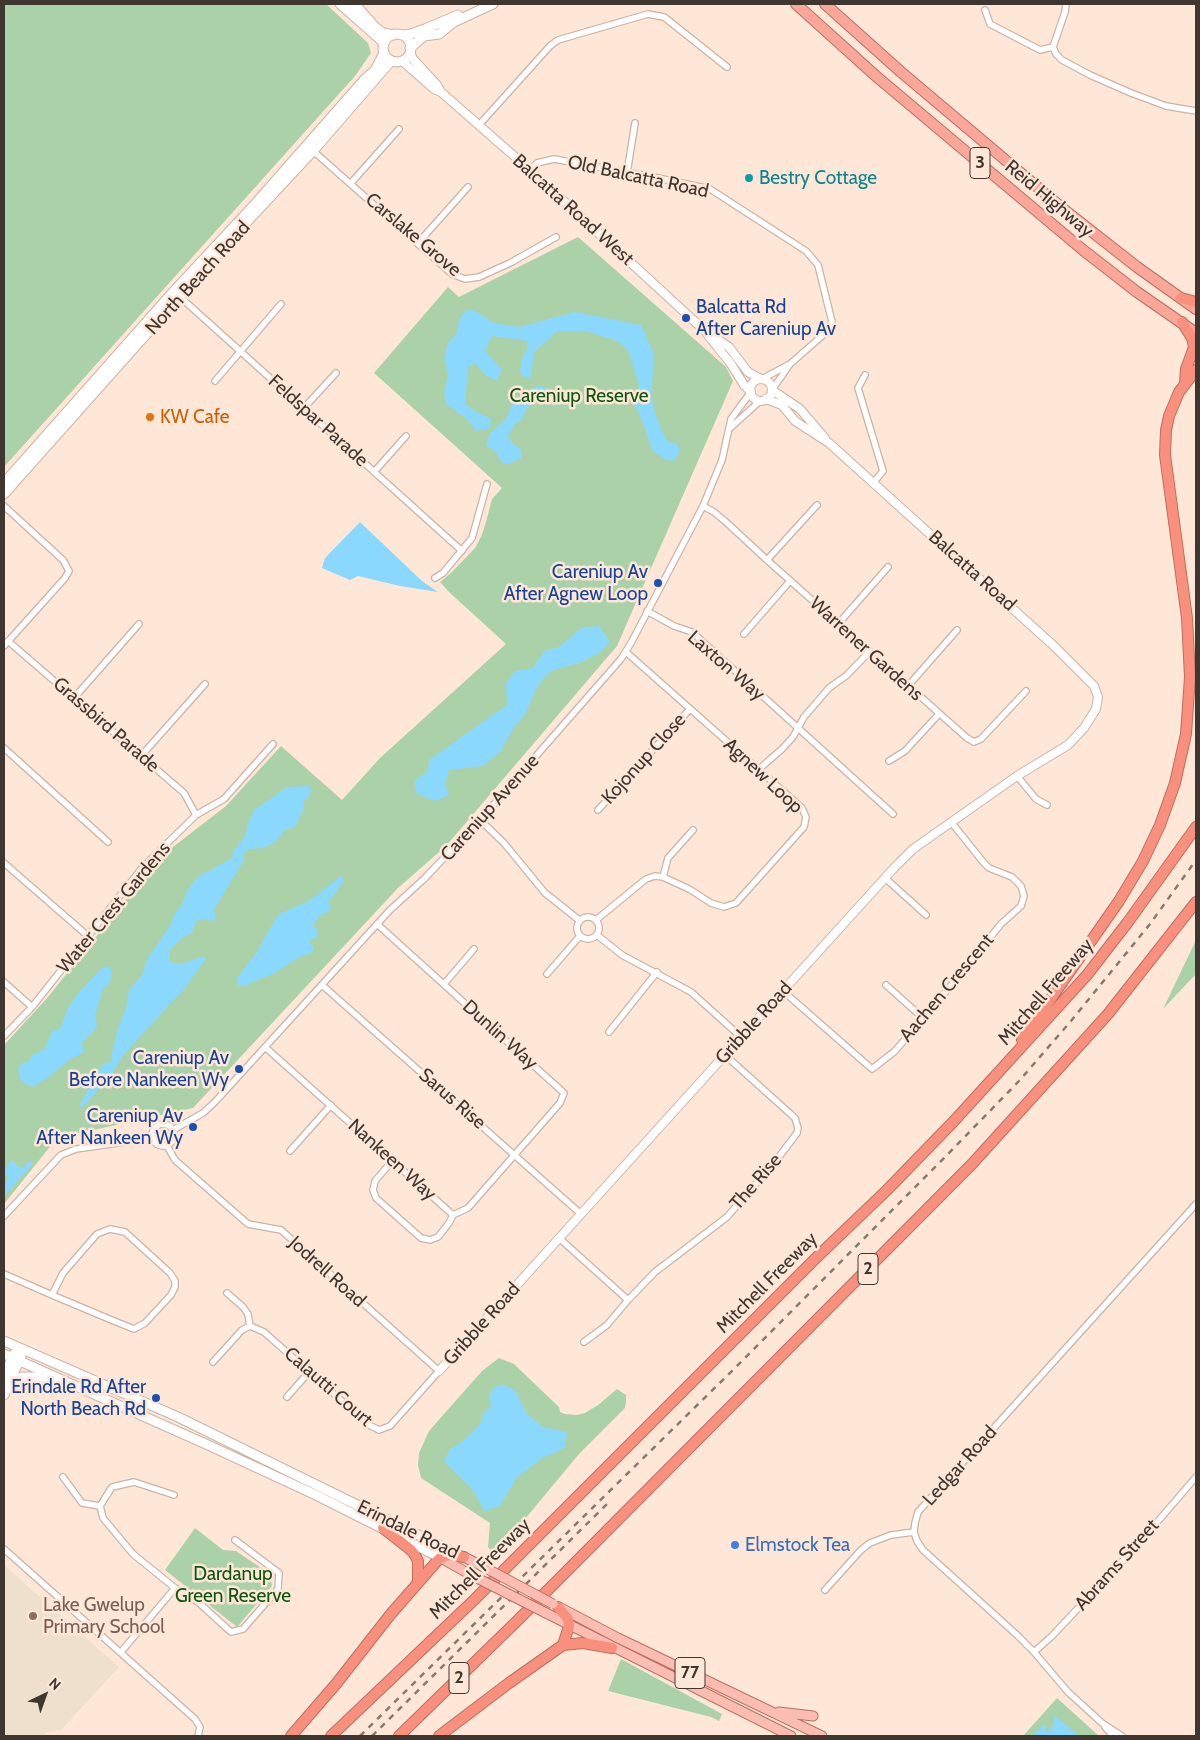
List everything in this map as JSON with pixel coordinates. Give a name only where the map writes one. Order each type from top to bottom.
[{"type":"highway","name":"Reid Highway","points":[[796,4],[876,77],[1084,250],[1137,292],[1196,332]]},
{"type":"highway","name":"Reid Highway","points":[[825,4],[901,72],[1067,212],[1137,267],[1196,309]]},
{"type":"highway","points":[[1181,298],[1196,302]]},
{"type":"highway","points":[[1182,322],[1192,338],[1194,347],[1186,369],[1185,383]]},
{"type":"highway","points":[[998,1073],[1114,908],[1143,861],[1160,825],[1174,783],[1186,734],[1190,677],[1187,618],[1165,455],[1166,430],[1174,402],[1185,383],[1196,370]]},
{"type":"highway","name":"Mitchell Freeway","points":[[331,1736],[474,1600],[886,1190],[998,1073],[1093,968],[1196,827]]},
{"type":"highway","name":"2","points":[[399,1736],[519,1619],[972,1164],[1108,1014],[1196,902]]},
{"type":"highway","points":[[383,1528],[415,1555],[418,1561],[418,1582]]},
{"type":"highway","points":[[291,1736],[336,1684],[418,1582],[441,1558],[450,1555],[464,1557]]},
{"type":"highway","points":[[556,1605],[568,1619],[569,1626],[563,1645]]},
{"type":"highway","points":[[439,1736],[508,1683],[563,1645],[583,1643],[612,1648]]},
{"type":"main road","points":[[340,4],[384,43]]},
{"type":"main road","points":[[352,4],[376,28],[408,40],[410,50]]},
{"type":"main road","points":[[483,4],[425,29],[411,34],[388,38],[384,43],[384,53],[391,61],[402,61],[424,36],[439,34],[454,22],[494,4]]},
{"type":"main road","name":"North Beach Road","points":[[310,148],[365,79],[375,70],[384,53]]},
{"type":"main road","name":"North Beach Road","points":[[4,494],[256,203],[391,61]]},
{"type":"main road","name":"North Beach Road","points":[[4,483],[177,294]]},
{"type":"main road","name":"77","points":[[4,1341],[21,1349]]},
{"type":"main road","points":[[4,1395],[12,1358],[21,1349]]},
{"type":"main road","name":"Erindale Road","points":[[21,1349],[178,1417],[482,1566],[618,1638],[822,1736]]},
{"type":"main road","name":"Erindale Road","points":[[12,1358],[217,1449],[383,1528],[612,1648],[791,1736]]},
{"type":"main road","points":[[7,1379],[32,1377],[70,1384]]},
{"type":"main road","points":[[766,1710],[813,1716]]},
{"type":"street","points":[[1052,47],[1065,12],[1066,4]]},
{"type":"street","points":[[984,10],[990,24],[1040,50],[1052,47]]},
{"type":"street","points":[[479,125],[550,46],[558,40],[648,14],[664,17],[727,67]]},
{"type":"street","points":[[1052,47],[1062,60],[1131,93],[1166,106],[1196,110]]},
{"type":"street","name":"Balcatta Road West","points":[[410,50],[413,59],[441,92]]},
{"type":"street","name":"Balcatta Road West","points":[[402,61],[434,89],[441,92],[530,170],[704,330],[729,347],[737,355],[743,367],[762,379]]},
{"type":"street","points":[[627,173],[635,123]]},
{"type":"street","points":[[351,183],[399,129]]},
{"type":"street","name":"Carslake Grove","points":[[310,148],[452,274],[465,279],[480,277],[510,263],[556,237]]},
{"type":"street","name":"Old Balcatta Road","points":[[530,170],[544,160],[554,159],[710,189],[806,251],[818,265],[832,322],[822,336],[790,364]]},
{"type":"street","points":[[418,243],[468,188]]},
{"type":"street","name":"Feldspar Parade","points":[[177,294],[462,551]]},
{"type":"street","points":[[215,381],[281,304]]},
{"type":"street","name":"Balcatta Road West","points":[[704,330],[751,392]]},
{"type":"street","points":[[763,400],[754,397],[751,392],[753,382],[790,364]]},
{"type":"street","points":[[729,429],[770,396],[790,364]]},
{"type":"street","points":[[304,409],[336,373]]},
{"type":"street","points":[[866,375],[858,388],[883,471],[874,482]]},
{"type":"street","points":[[762,379],[769,382],[772,390]]},
{"type":"street","name":"Balcatta Road","points":[[772,390],[800,410],[818,428],[829,443]]},
{"type":"street","name":"Careniup Avenue","points":[[172,1130],[209,1108],[377,924],[428,876],[480,820],[615,667],[626,652],[703,506],[722,460],[731,419],[751,392]]},
{"type":"street","name":"Balcatta Road","points":[[763,400],[782,405],[794,421],[829,443],[1054,646],[1091,682],[1097,694],[1096,709]]},
{"type":"street","points":[[374,472],[406,436]]},
{"type":"street","points":[[435,578],[443,573],[472,538],[487,484]]},
{"type":"street","points":[[766,560],[817,505]]},
{"type":"street","points":[[4,506],[63,560],[69,571],[65,578],[6,643]]},
{"type":"street","name":"Warrener Gardens","points":[[703,506],[726,522],[938,714],[974,742],[981,739],[1026,690]]},
{"type":"street","points":[[838,624],[888,567]]},
{"type":"street","points":[[744,634],[790,581]]},
{"type":"street","name":"Laxton Way","points":[[647,611],[674,626],[692,632],[893,814]]},
{"type":"street","points":[[74,698],[139,624]]},
{"type":"street","points":[[908,686],[957,630]]},
{"type":"street","name":"Grassbird Parade","points":[[6,643],[74,698],[184,794],[196,815]]},
{"type":"street","name":"Agnew Loop","points":[[626,652],[802,808],[806,817],[804,828],[736,903],[724,908],[662,877]]},
{"type":"street","points":[[758,770],[782,750],[798,729],[804,717],[829,688],[847,675],[869,652]]},
{"type":"street","points":[[141,756],[205,684]]},
{"type":"street","name":"Kojonup Close","points":[[598,810],[690,709]]},
{"type":"street","name":"Gribble Road","points":[[439,1371],[913,848],[1017,776],[1068,745],[1084,728],[1096,709]]},
{"type":"street","points":[[889,761],[905,751],[938,714]]},
{"type":"street","name":"Water Crest Gardens","points":[[4,1036],[32,1007],[142,868],[196,815],[224,799],[273,744]]},
{"type":"street","points":[[4,748],[108,842]]},
{"type":"street","points":[[1017,776],[1036,798],[1047,805]]},
{"type":"street","points":[[480,820],[508,848],[545,892],[579,920]]},
{"type":"street","name":"Aachen Crescent","points":[[783,990],[872,1069],[895,1051],[1000,924],[1021,906],[1024,896],[1021,886],[1012,877],[989,868],[984,863],[951,822]]},
{"type":"street","points":[[596,920],[646,879],[655,876],[662,877],[668,858],[693,830]]},
{"type":"street","points":[[4,863],[89,937]]},
{"type":"street","points":[[885,878],[926,915]]},
{"type":"street","points":[[585,916],[593,917],[600,927],[597,935],[587,939],[580,936],[576,929],[579,920],[585,916]]},
{"type":"street","name":"Dunlin Way","points":[[377,924],[564,1093],[560,1103],[515,1155]]},
{"type":"street","points":[[597,935],[622,955],[657,972],[691,992],[741,1037]]},
{"type":"street","points":[[547,974],[580,936]]},
{"type":"street","points":[[444,984],[474,949]]},
{"type":"street","points":[[609,1032],[657,972]]},
{"type":"street","points":[[4,982],[32,1007]]},
{"type":"street","name":"Sarus Rise","points":[[322,985],[581,1214]]},
{"type":"street","points":[[886,985],[923,1018]]},
{"type":"street","name":"Nankeen Way","points":[[265,1047],[453,1215],[468,1208],[515,1155]]},
{"type":"street","name":"The Rise","points":[[628,1300],[655,1272],[726,1217],[778,1158],[798,1131],[797,1123],[792,1115],[725,1055]]},
{"type":"street","points":[[290,1151],[331,1105]]},
{"type":"street","points":[[159,1125],[167,1125],[172,1130],[174,1137],[167,1146],[156,1144],[152,1138],[153,1130],[159,1125]]},
{"type":"street","points":[[4,1216],[61,1155],[76,1149],[152,1138]]},
{"type":"street","name":"Jodrell Road","points":[[167,1146],[175,1160],[248,1224],[281,1230],[439,1371]]},
{"type":"street","points":[[393,1160],[375,1181],[373,1190],[376,1198],[421,1238],[430,1240],[438,1236],[450,1223],[453,1215]]},
{"type":"street","name":"Ledgar Road","points":[[914,1532],[914,1523],[918,1512],[1196,1204]]},
{"type":"street","points":[[4,1274],[52,1295],[131,1328],[141,1326],[151,1317],[171,1295],[175,1287],[175,1281],[170,1273],[125,1232],[110,1229],[97,1234],[63,1273],[52,1295]]},
{"type":"street","points":[[559,1238],[628,1300],[607,1325],[584,1342]]},
{"type":"street","points":[[213,1362],[242,1330],[250,1326],[248,1314],[227,1293]]},
{"type":"street","name":"Calautti Court","points":[[250,1326],[264,1332],[369,1425],[379,1430],[390,1426],[439,1371]]},
{"type":"street","points":[[287,1397],[309,1372]]},
{"type":"street","points":[[63,1477],[82,1503],[100,1506]]},
{"type":"street","name":"Abrams Street","points":[[1034,1652],[1052,1636],[1134,1548],[1196,1477]]},
{"type":"street","points":[[174,1495],[134,1482],[112,1487],[100,1506],[103,1518],[133,1554],[175,1588],[198,1602],[231,1632],[243,1628],[278,1589],[279,1573],[235,1540]]},
{"type":"street","points":[[825,1590],[861,1550],[870,1543],[891,1536],[914,1532],[923,1550],[1034,1652],[1068,1692],[1102,1723],[1122,1736]]},
{"type":"street","points":[[4,1549],[196,1719],[199,1733]]},
{"type":"street","points":[[121,1652],[175,1588]]},
{"type":"street","points":[[1102,1723],[1112,1736]]},
{"type":"shaded area","name":"Lake Gwelup Primary School","points":[[4,1565],[119,1667],[61,1730],[47,1732],[44,1736],[4,1736]]},
{"type":"green space","points":[[4,4],[326,4],[368,43],[371,53],[355,76],[4,467]]},
{"type":"green space","name":"Careniup Reserve","points":[[578,237],[726,367],[733,381],[617,646],[446,846],[398,888],[193,1108],[57,1138],[4,1204],[4,1045],[48,997],[160,857],[226,806],[281,746],[342,800],[380,758],[506,644],[440,582],[475,548],[481,537],[492,499],[502,488],[374,373],[448,287],[459,297]]},
{"type":"green space","points":[[1196,940],[1196,974],[1163,1009]]},
{"type":"green space","points":[[499,1358],[514,1364],[559,1407],[560,1412],[565,1414],[577,1415],[585,1413],[617,1389],[626,1395],[626,1402],[625,1408],[579,1454],[495,1555],[488,1547],[490,1523],[421,1478],[418,1465],[419,1453],[429,1431],[482,1371]]},
{"type":"green space","name":"Dardanup Green Reserve","points":[[195,1528],[223,1550],[236,1551],[270,1574],[272,1586],[237,1627],[165,1570]]},
{"type":"green space","points":[[621,1659],[722,1714],[719,1721],[711,1717],[608,1691]]},
{"type":"green space","points":[[1057,1698],[1099,1736],[1023,1736]]},
{"type":"water","points":[[474,310],[494,323],[519,327],[575,312],[641,325],[654,355],[651,399],[661,430],[668,442],[676,443],[680,450],[674,461],[664,459],[652,450],[643,422],[635,407],[639,385],[628,350],[618,341],[585,331],[558,331],[534,352],[531,377],[524,377],[520,371],[522,359],[527,349],[527,341],[492,336],[485,351],[502,369],[497,381],[485,375],[475,363],[468,367],[465,404],[491,418],[490,428],[476,431],[468,420],[446,404],[444,393],[448,375],[444,358],[448,343],[457,333],[459,320],[465,311]]},
{"type":"water","points":[[542,386],[564,401],[561,405],[537,399],[526,409],[523,418],[514,425],[508,437],[513,444],[521,449],[522,458],[508,464],[501,462],[497,453],[486,445],[490,433],[506,418],[510,412],[511,404],[533,387]]},
{"type":"water","points":[[360,522],[422,581],[438,592],[400,586],[358,576],[350,580],[322,568],[325,558]]},
{"type":"water","points":[[599,626],[610,642],[598,654],[581,662],[551,671],[538,685],[525,715],[514,727],[500,752],[483,766],[449,770],[445,784],[449,795],[435,801],[417,794],[414,781],[428,771],[429,760],[507,705],[506,683],[515,671],[533,668],[544,651],[559,647],[581,628]]},
{"type":"water","points":[[309,786],[311,790],[308,798],[303,801],[304,807],[296,826],[285,830],[275,842],[264,848],[249,849],[244,853],[243,862],[214,909],[216,919],[212,921],[204,919],[196,921],[192,933],[182,938],[170,950],[169,960],[174,964],[185,963],[203,956],[206,959],[185,988],[124,1054],[111,1075],[84,1106],[79,1107],[92,1081],[104,1063],[112,1062],[112,1053],[118,1028],[126,1009],[129,990],[142,975],[148,958],[171,924],[190,886],[198,877],[232,858],[234,850],[245,837],[248,823],[254,810],[287,787]]},
{"type":"water","points":[[341,876],[344,880],[328,903],[331,907],[329,912],[322,914],[314,923],[314,928],[318,929],[317,938],[310,939],[310,943],[314,947],[312,953],[301,956],[275,973],[246,985],[238,986],[237,978],[257,952],[274,921],[281,913],[309,901]]},
{"type":"water","points":[[107,966],[111,968],[112,975],[109,984],[103,989],[95,1015],[97,1027],[82,1042],[84,1052],[69,1060],[45,1080],[32,1087],[21,1081],[18,1069],[22,1063],[28,1062],[34,1054],[44,1050],[53,1030],[60,1028],[70,1004],[101,969]]},
{"type":"water","points":[[31,1160],[32,1165],[4,1196],[7,1166],[11,1161],[15,1161],[16,1165],[22,1168]]},
{"type":"water","points":[[504,1385],[515,1390],[527,1414],[543,1427],[567,1432],[565,1448],[544,1457],[517,1477],[500,1506],[484,1511],[474,1491],[444,1461],[450,1449],[463,1441],[481,1423],[484,1413],[491,1406],[489,1396],[494,1387]]},
{"type":"water","points":[[1054,1715],[1079,1736],[1033,1736],[1044,1724],[1047,1732],[1054,1725]]},
{"type":"railway","points":[[360,1736],[734,1369],[1019,1081],[1150,924],[1196,860]]},
{"type":"railway","points":[[372,1736],[607,1504]]},
{"type":"place","name":"Bestry Cottage","points":[[749,178]]},
{"type":"place","name":"Balcatta Rd After Careniup Av","points":[[686,318]]},
{"type":"place","name":"KW Cafe","points":[[150,417]]},
{"type":"place","name":"Careniup Av After Agnew Loop","points":[[658,583]]},
{"type":"place","name":"Careniup Av Before Nankeen Wy","points":[[239,1069]]},
{"type":"place","name":"Careniup Av After Nankeen Wy","points":[[193,1127]]},
{"type":"place","name":"Erindale Rd After North Beach Rd","points":[[156,1398]]},
{"type":"place","name":"Elmstock Tea","points":[[735,1545]]},
{"type":"place","name":"Lake Gwelup Primary School","points":[[33,1616]]}]
